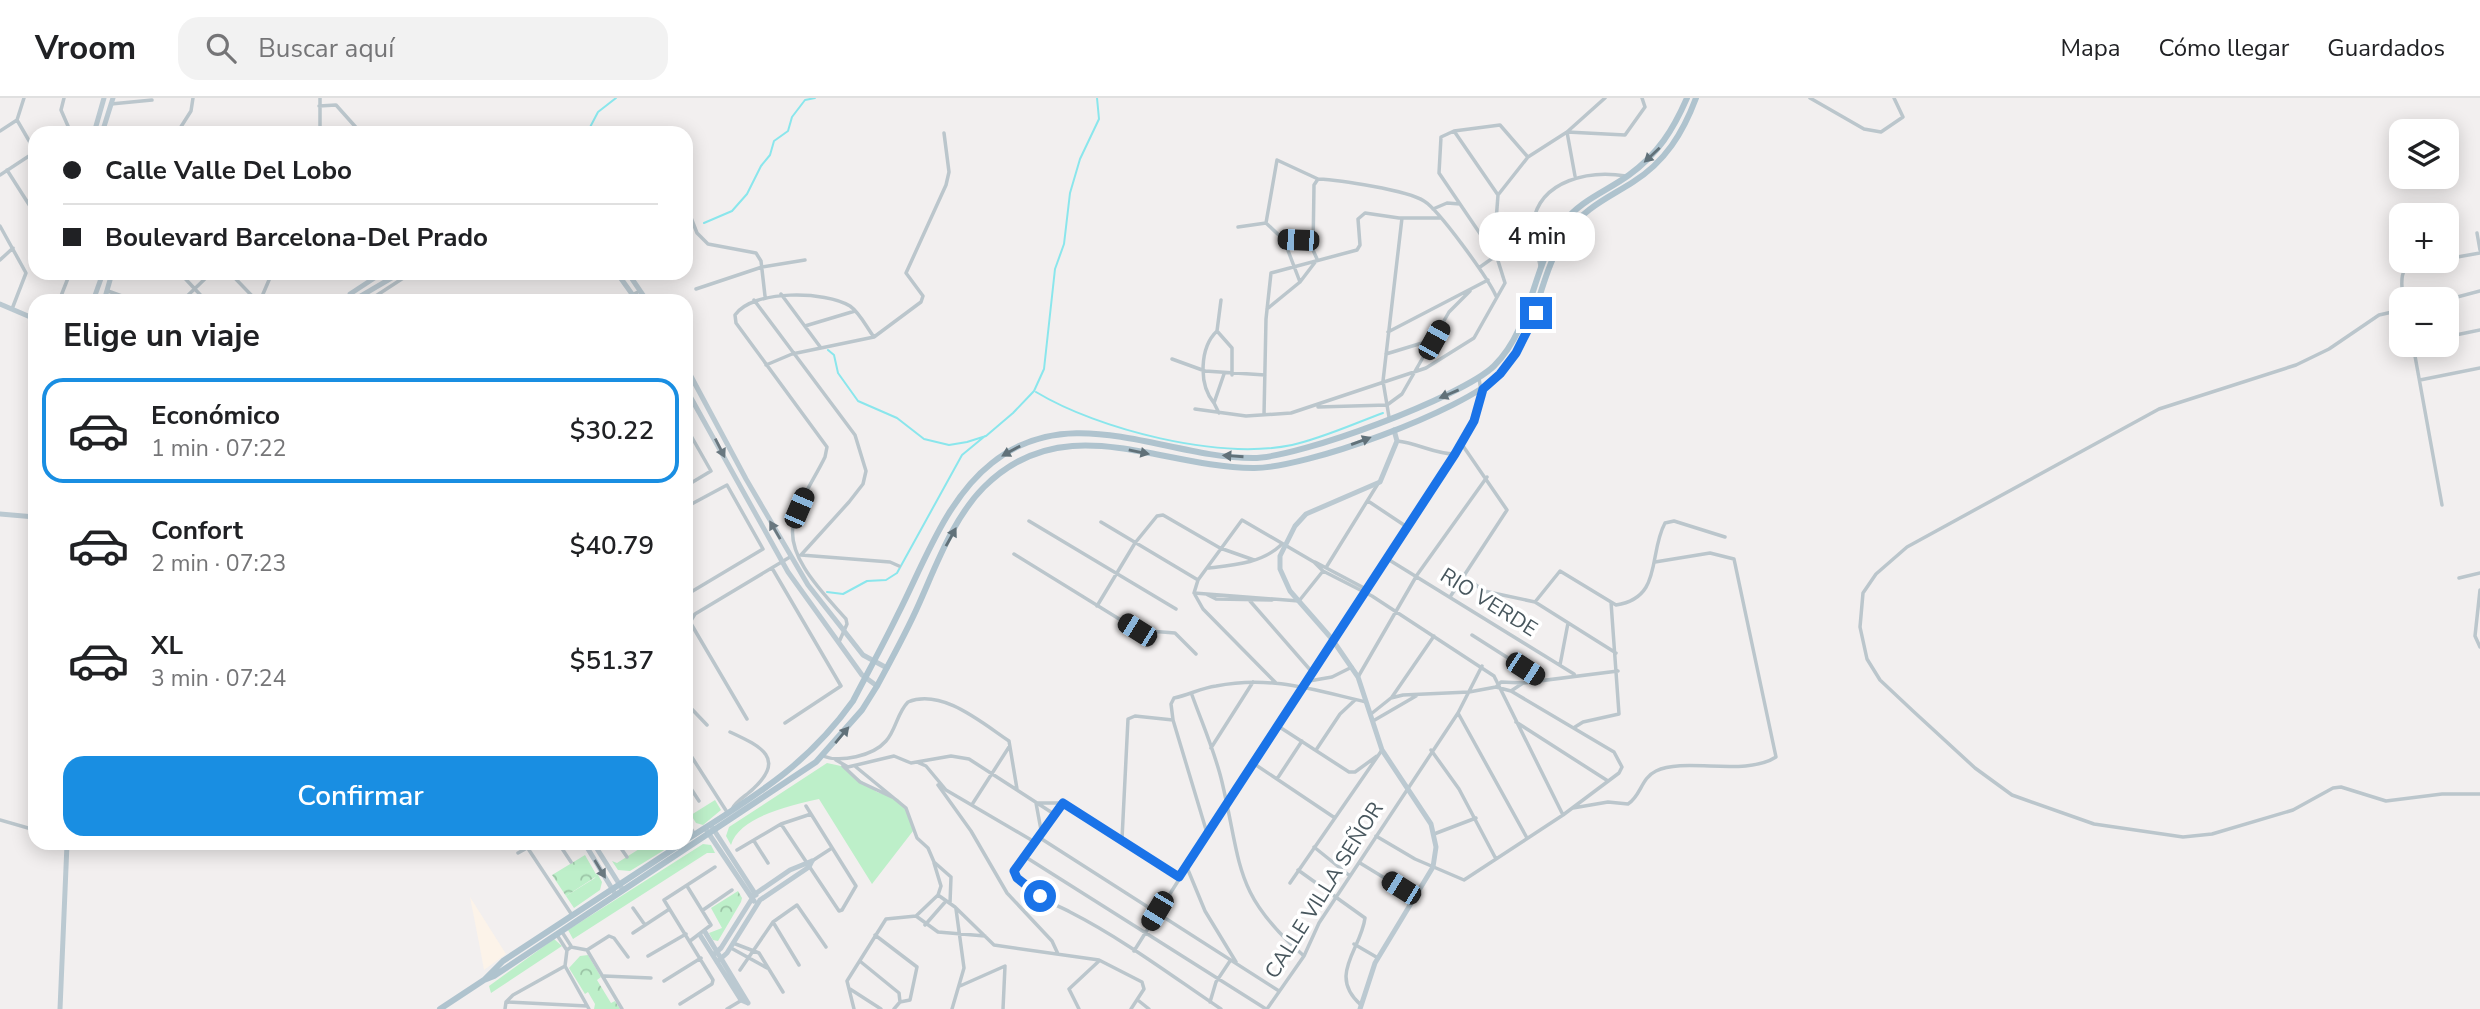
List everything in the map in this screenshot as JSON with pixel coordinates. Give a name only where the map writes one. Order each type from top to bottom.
[{"type":"main road","points":[[789,777],[833,729],[865,678],[957,499],[980,473],[1007,452],[1047,435],[1085,430],[1206,454],[1255,458],[1289,453],[1459,391],[1479,378],[1502,356],[1519,331],[1541,267],[1565,221],[1601,191],[1628,176],[1666,141],[1687,98]]},
{"type":"main road","points":[[693,840],[823,756],[862,710],[887,668],[971,502],[996,477],[1013,466],[1056,447],[1090,443],[1215,467],[1256,468],[1317,458],[1447,408],[1483,389],[1500,374],[1528,333],[1556,252],[1565,235],[1587,210],[1633,182],[1665,157],[1688,120],[1696,98]]},
{"type":"main road","points":[[695,835],[710,829]]},
{"type":"main road","points":[[621,887],[673,850]]},
{"type":"main road","points":[[556,929],[572,915],[678,850]]},
{"type":"main road","points":[[440,1009],[484,979],[502,961],[614,891]]},
{"type":"street","points":[[0,131],[17,120],[24,98]]},
{"type":"street","points":[[64,98],[61,110],[68,126]]},
{"type":"street","points":[[96,126],[104,98]]},
{"type":"street","points":[[181,126],[191,111],[193,98]]},
{"type":"street","points":[[320,98],[320,126]]},
{"type":"street","points":[[336,105],[338,98]]},
{"type":"street","points":[[1494,248],[1499,195],[1512,173],[1528,157],[1567,132],[1605,98]]},
{"type":"street","points":[[1567,132],[1625,135],[1645,107],[1642,98]]},
{"type":"street","points":[[1810,98],[1864,129],[1881,132],[1903,117],[1894,98]]},
{"type":"street","points":[[104,126],[112,101],[152,100]]},
{"type":"street","points":[[319,106],[336,105]]},
{"type":"street","points":[[336,105],[355,126]]},
{"type":"street","points":[[17,120],[28,140]]},
{"type":"street","points":[[1311,407],[1412,373],[1466,345],[1474,338],[1505,283],[1494,248],[1483,238],[1439,173],[1440,139],[1454,131],[1500,125],[1528,157]]},
{"type":"street","points":[[1454,131],[1499,195]]},
{"type":"street","points":[[1567,132],[1575,176]]},
{"type":"street","points":[[766,365],[792,354],[874,337],[909,314],[923,296],[906,273],[946,186],[949,172],[944,133]]},
{"type":"street","points":[[0,175],[28,156]]},
{"type":"street","points":[[1266,223],[1277,160],[1318,179],[1406,194],[1424,200],[1433,209],[1480,267],[1496,296]]},
{"type":"street","points":[[7,170],[28,203]]},
{"type":"street","points":[[1541,267],[1533,224],[1538,208],[1548,195],[1575,176],[1607,173],[1628,176]]},
{"type":"street","points":[[1267,310],[1300,282],[1317,260],[1313,241],[1314,185],[1318,179]]},
{"type":"street","points":[[1433,209],[1447,204],[1460,204]]},
{"type":"street","points":[[1264,415],[1267,310],[1271,273],[1359,248],[1358,219],[1365,213],[1402,218],[1439,218]]},
{"type":"street","points":[[1389,417],[1383,381],[1402,218]]},
{"type":"street","points":[[1238,226],[1266,223],[1284,240],[1300,282]]},
{"type":"street","points":[[0,226],[26,273],[12,309]]},
{"type":"street","points":[[693,226],[702,241],[714,246],[753,251],[762,267],[765,296]]},
{"type":"street","points":[[2459,257],[2480,251],[2477,233]]},
{"type":"street","points":[[1284,240],[1313,241]]},
{"type":"street","points":[[0,260],[13,248]]},
{"type":"street","points":[[1480,267],[1497,255]]},
{"type":"street","points":[[696,289],[762,267],[805,260]]},
{"type":"street","points":[[107,294],[110,280]]},
{"type":"street","points":[[187,280],[200,294]]},
{"type":"street","points":[[189,294],[204,280]]},
{"type":"street","points":[[237,280],[252,294]]},
{"type":"street","points":[[350,294],[371,280]]},
{"type":"street","points":[[364,294],[388,280]]},
{"type":"street","points":[[379,294],[400,280]]},
{"type":"street","points":[[622,280],[632,294],[640,291]]},
{"type":"street","points":[[633,280],[642,294]]},
{"type":"street","points":[[1388,332],[1489,280]]},
{"type":"street","points":[[108,291],[113,294]]},
{"type":"street","points":[[1195,409],[1264,415],[1311,407],[1387,405],[1402,394],[1449,312],[1470,291]]},
{"type":"street","points":[[2459,297],[2480,291]]},
{"type":"street","points":[[839,642],[846,619],[808,571],[797,553],[793,535],[793,523],[825,457],[827,447],[735,319],[738,309],[754,300],[781,294],[841,302],[855,311],[874,337]]},
{"type":"street","points":[[781,294],[821,348]]},
{"type":"street","points":[[754,300],[855,435],[866,471],[863,484],[801,555],[890,562],[899,566]]},
{"type":"street","points":[[1219,413],[1208,393],[1204,353],[1209,339],[1217,331],[1221,300]]},
{"type":"street","points":[[0,304],[28,316]]},
{"type":"street","points":[[805,326],[855,311]]},
{"type":"street","points":[[2389,313],[2379,315],[2329,349],[2296,365],[2160,409],[1916,542],[1876,574],[1863,593],[1860,627],[1867,659],[1880,680],[1975,768],[2012,796],[2094,824],[2183,836],[2212,834],[2292,810],[2333,788],[2341,787],[2386,801],[2442,794],[2480,794]]},
{"type":"street","points":[[2459,334],[2480,330]]},
{"type":"street","points":[[1217,331],[1232,348],[1233,375]]},
{"type":"street","points":[[1386,355],[1434,340]]},
{"type":"street","points":[[2416,357],[2442,505]]},
{"type":"street","points":[[1172,359],[1205,371],[1233,375],[1265,375]]},
{"type":"street","points":[[2420,380],[2480,368]]},
{"type":"street","points":[[1214,403],[1224,374]]},
{"type":"street","points":[[1134,951],[1186,865],[1309,681],[1332,639],[1455,454],[1474,421],[1483,389],[1479,378]]},
{"type":"street","points":[[693,379],[790,557],[863,655],[887,668]]},
{"type":"street","points":[[693,397],[701,392]]},
{"type":"street","points":[[693,406],[782,562],[865,678],[877,686]]},
{"type":"street","points":[[1326,566],[1380,482],[1397,441],[1393,429]]},
{"type":"street","points":[[693,439],[711,471],[693,482]]},
{"type":"street","points":[[1397,441],[1420,444],[1437,454],[1455,454]]},
{"type":"street","points":[[1450,597],[1506,514],[1506,508],[1487,477],[1461,443]]},
{"type":"street","points":[[1255,458],[1256,468]]},
{"type":"street","points":[[1358,677],[1417,575],[1487,477]]},
{"type":"street","points":[[730,488],[746,480]]},
{"type":"street","points":[[1361,1007],[1378,958],[1433,867],[1436,848],[1434,834],[1408,788],[1381,753],[1368,702],[1358,677],[1332,639],[1283,582],[1280,556],[1306,514],[1380,482]]},
{"type":"street","points":[[693,503],[722,485],[730,488],[762,549],[693,591]]},
{"type":"street","points":[[1368,501],[1406,527]]},
{"type":"street","points":[[0,513],[28,516]]},
{"type":"street","points":[[1097,606],[1152,518],[1163,516],[1220,548],[1254,560]]},
{"type":"street","points":[[1276,683],[1203,610],[1194,593],[1198,580],[1242,520],[1284,546],[1367,589],[1372,596],[1494,676],[1496,687],[1563,815]]},
{"type":"street","points":[[1029,521],[1176,609]]},
{"type":"street","points":[[1535,602],[1560,571],[1616,605],[1637,599],[1653,576],[1659,533],[1665,523],[1674,521],[1725,537]]},
{"type":"street","points":[[1101,522],[1198,580]]},
{"type":"street","points":[[1208,568],[1254,560],[1270,555],[1284,546]]},
{"type":"street","points":[[1573,808],[1608,802],[1628,804],[1646,778],[1660,769],[1735,766],[1769,761],[1776,757],[1734,559],[1710,553],[1655,562]]},
{"type":"street","points":[[1014,554],[1137,630],[1175,633],[1196,654]]},
{"type":"street","points":[[693,617],[790,557]]},
{"type":"street","name":"RIO VERDE","points":[[1386,558],[1575,675]]},
{"type":"street","points":[[1314,562],[1322,571],[1363,594],[1372,596]]},
{"type":"street","points":[[772,568],[841,686],[785,723]]},
{"type":"street","points":[[1300,601],[1322,571]]},
{"type":"street","points":[[2459,578],[2480,573]]},
{"type":"street","points":[[1465,577],[1484,591],[1535,602],[1616,653]]},
{"type":"street","points":[[2480,590],[2475,636],[2480,647]]},
{"type":"street","points":[[1194,593],[1300,601]]},
{"type":"street","points":[[1206,594],[1212,598],[1250,601],[1278,598]]},
{"type":"street","points":[[1250,601],[1312,672]]},
{"type":"street","points":[[1575,727],[1583,722],[1619,714],[1611,602]]},
{"type":"street","points":[[1560,666],[1568,622]]},
{"type":"street","points":[[693,627],[747,719]]},
{"type":"street","points":[[1472,635],[1543,681]]},
{"type":"street","points":[[1372,718],[1391,698],[1434,636]]},
{"type":"street","name":"CALLE VILLA SEÑOR","points":[[1267,1009],[1304,956],[1319,923],[1458,713],[1482,666]]},
{"type":"street","points":[[1309,681],[1332,677],[1352,667]]},
{"type":"street","points":[[1496,687],[1501,682],[1510,680],[1543,681],[1618,671]]},
{"type":"street","points":[[1211,748],[1254,682]]},
{"type":"street","points":[[1207,833],[1173,720],[1172,700],[1215,686],[1254,682],[1305,686],[1368,702]]},
{"type":"street","points":[[1511,691],[1523,682]]},
{"type":"street","points":[[1377,836],[1433,867],[1464,880],[1573,808],[1622,767],[1614,752],[1511,691],[1496,687],[1469,692],[1391,698]]},
{"type":"street","points":[[1372,718],[1418,694]]},
{"type":"street","points":[[1192,695],[1211,748],[1227,806],[1233,848],[1249,893],[1268,922],[1304,956]]},
{"type":"street","points":[[835,760],[860,755],[882,745],[904,706],[922,698],[946,702],[1010,745],[1017,789]]},
{"type":"street","points":[[1316,750],[1340,714],[1355,700]]},
{"type":"street","points":[[693,712],[707,725]]},
{"type":"street","points":[[1458,713],[1527,838]]},
{"type":"street","points":[[1122,839],[1128,719],[1135,716],[1173,720]]},
{"type":"street","points":[[1514,720],[1608,781]]},
{"type":"street","points":[[1278,726],[1354,772],[1381,753]]},
{"type":"street","points":[[693,759],[730,815],[768,771],[769,758],[762,747],[730,732]]},
{"type":"street","points":[[1277,779],[1301,741]]},
{"type":"street","points":[[973,803],[1010,745]]},
{"type":"street","points":[[1431,750],[1476,818],[1496,859]]},
{"type":"street","points":[[1290,883],[1381,753]]},
{"type":"street","points":[[823,756],[842,764],[860,782],[898,799]]},
{"type":"street","points":[[842,764],[856,766],[894,756],[926,766],[971,831],[1000,883],[1052,941],[1058,954]]},
{"type":"street","points":[[917,762],[951,756],[970,759],[1054,814]]},
{"type":"street","points":[[1253,763],[1335,818]]},
{"type":"street","points":[[854,1009],[847,981],[861,962],[875,934],[886,919],[916,916],[938,895],[941,886],[928,848],[916,838],[906,808],[856,766]]},
{"type":"street","points":[[938,785],[973,803],[1033,841]]},
{"type":"street","points":[[693,792],[699,801]]},
{"type":"street","points":[[1036,803],[1063,803],[1179,877]]},
{"type":"street","points":[[1036,803],[1041,830]]},
{"type":"street","points":[[1063,803],[1033,841],[1015,875],[1040,896],[1089,922],[1221,1009]]},
{"type":"street","points":[[781,824],[839,911],[842,910],[856,886],[806,806]]},
{"type":"street","points":[[737,850],[781,824],[811,814]]},
{"type":"street","points":[[1434,834],[1476,818]]},
{"type":"street","points":[[0,820],[28,828]]},
{"type":"street","points":[[710,829],[758,902]]},
{"type":"street","points":[[1037,836],[1279,991]]},
{"type":"street","points":[[754,841],[768,863]]},
{"type":"street","points":[[1313,847],[1350,877]]},
{"type":"street","points":[[715,953],[753,897],[832,848]]},
{"type":"street","points":[[60,1009],[67,850]]},
{"type":"street","points":[[518,853],[522,850]]},
{"type":"street","points":[[529,850],[572,915]]},
{"type":"street","points":[[563,850],[571,862]]},
{"type":"street","points":[[588,850],[614,891]]},
{"type":"street","points":[[598,850],[621,887]]},
{"type":"street","points":[[622,850],[627,857]]},
{"type":"street","points":[[1024,856],[1267,1009]]},
{"type":"street","points":[[925,925],[948,902],[951,877],[934,862]]},
{"type":"street","points":[[1360,863],[1414,896]]},
{"type":"street","points":[[1186,865],[1205,911],[1237,964]]},
{"type":"street","points":[[680,1004],[712,984],[713,980],[664,900],[715,867]]},
{"type":"street","points":[[1298,870],[1365,918],[1354,944],[1346,985],[1361,1007]]},
{"type":"street","points":[[720,960],[758,902],[780,881]]},
{"type":"street","points":[[687,886],[711,925],[690,941]]},
{"type":"street","points":[[703,910],[732,890]]},
{"type":"street","points":[[938,895],[955,907],[994,945],[1099,960],[1142,982],[1144,989],[1139,1001],[1131,1009]]},
{"type":"street","points":[[740,970],[773,922],[797,905],[826,947]]},
{"type":"street","points":[[952,1009],[964,968],[955,907]]},
{"type":"street","points":[[633,908],[645,925]]},
{"type":"street","points":[[633,933],[668,910]]},
{"type":"street","points":[[916,916],[938,932],[987,937]]},
{"type":"street","points":[[773,922],[799,965]]},
{"type":"street","points":[[556,929],[569,948],[565,966],[588,1007]]},
{"type":"street","points":[[702,933],[753,1009]]},
{"type":"street","points":[[648,956],[686,934]]},
{"type":"street","points":[[875,934],[917,967],[910,1000],[900,1002],[894,1009]]},
{"type":"street","points":[[569,948],[587,950],[609,936],[614,938],[628,957]]},
{"type":"street","points":[[1354,944],[1378,958]]},
{"type":"street","points":[[732,945],[754,950],[783,992]]},
{"type":"street","points":[[732,945],[769,969]]},
{"type":"street","points":[[587,950],[622,1009]]},
{"type":"street","points":[[664,981],[701,958]]},
{"type":"street","points":[[1079,1009],[1069,992],[1099,960]]},
{"type":"street","points":[[1210,1002],[1218,979],[1230,961]]},
{"type":"street","points":[[861,962],[895,987],[900,1002]]},
{"type":"street","points":[[505,1009],[506,1002],[513,995],[565,966]]},
{"type":"street","points":[[960,986],[1005,966],[1003,1009]]},
{"type":"street","points":[[603,976],[651,978]]},
{"type":"street","points":[[850,989],[881,1009]]},
{"type":"street","points":[[727,1009],[745,1000]]},
{"type":"street","points":[[1139,1001],[1149,1009]]},
{"type":"street","points":[[506,1002],[588,1007]]},
{"type":"shaded area","points":[[470,897],[506,954],[484,970],[480,948]]},
{"type":"green space","points":[[827,763],[841,766],[877,792],[898,799],[906,808],[913,831],[872,884],[819,799],[756,819],[744,826],[731,845],[726,836],[729,827]]},
{"type":"green space","points":[[715,800],[721,810],[703,825],[696,823],[693,814]]},
{"type":"green space","points":[[703,844],[711,845],[715,853],[707,853],[573,939],[568,930]]},
{"type":"green space","points":[[638,850],[664,850],[630,871],[618,870],[612,861],[617,863]]},
{"type":"green space","points":[[585,855],[597,876],[566,896],[552,875]]},
{"type":"green space","points":[[597,873],[602,882],[600,890],[574,908],[566,896],[595,878]]},
{"type":"green space","points":[[738,891],[741,902],[718,941],[713,940],[709,933],[722,928],[711,908]]},
{"type":"green space","points":[[554,939],[562,946],[491,993],[489,986]]},
{"type":"green space","points":[[588,955],[601,977],[597,980],[611,1003],[615,1001],[620,1009],[594,1009],[595,1004],[588,992],[585,994],[569,968],[580,956]]},
{"type":"waterway","points":[[591,126],[598,112],[616,98]]},
{"type":"waterway","points":[[704,223],[732,211],[747,194],[761,166],[770,155],[774,141],[788,131],[792,117],[805,100],[815,98]]},
{"type":"waterway","points":[[828,350],[834,355],[838,373],[858,401],[897,418],[924,439],[949,445],[967,442],[986,436],[1013,413],[1034,391],[1044,369],[1055,269],[1064,244],[1070,193],[1080,159],[1099,119],[1097,98]]},
{"type":"waterway","points":[[1036,392],[1062,406],[1125,429],[1196,445],[1230,448],[1263,449],[1292,445],[1327,435],[1383,413]]},
{"type":"waterway","points":[[827,592],[843,594],[867,581],[886,580],[897,573],[962,455],[985,436]]},
{"type":"route","points":[[1040,896],[1017,878],[1014,871],[1063,803],[1179,877],[1455,454],[1474,421],[1483,389],[1500,374],[1516,353],[1536,313]]}]
